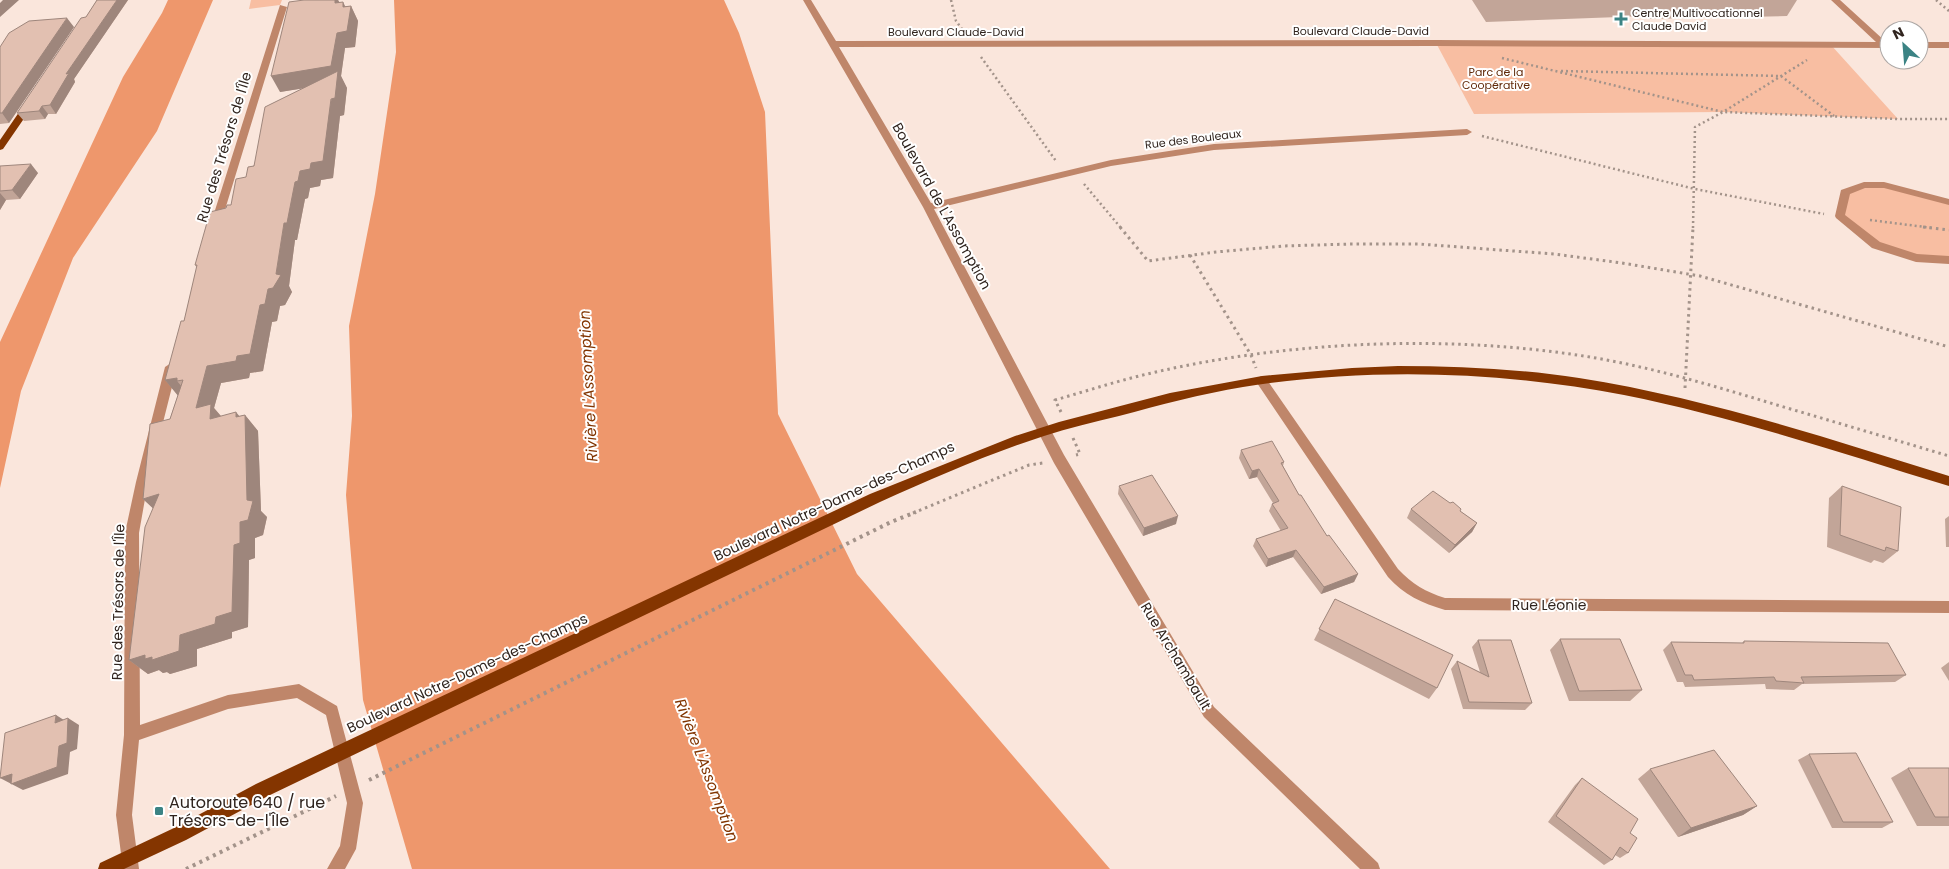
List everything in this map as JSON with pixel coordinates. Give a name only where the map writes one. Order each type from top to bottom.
[{"type":"main road","points":[[0,147],[35,95]]},
{"type":"main road","name":"Boulevard Notre-Dame-des-Champs","points":[[106,869],[131,863],[262,790],[875,498],[952,465],[1043,431],[1194,392],[1261,380],[1334,373],[1425,370],[1527,376],[1620,389],[1735,415],[1949,482]]},
{"type":"street","name":"Boulevard de L'Assomption","points":[[807,0],[928,207],[1043,431]]},
{"type":"street","points":[[1836,0],[1879,39]]},
{"type":"street","name":"Rue des Trésors de l'Île","points":[[212,237],[283,7]]},
{"type":"street","name":"Boulevard Claude-David","points":[[834,44],[1879,45]]},
{"type":"street","points":[[1929,45],[1949,45]]},
{"type":"street","name":"Rue des Bouleaux","points":[[928,207],[1111,163],[1214,147],[1467,132]]},
{"type":"street","points":[[1949,202],[1884,186],[1864,185],[1845,192],[1840,216],[1876,245],[1916,258],[1949,260]]},
{"type":"street","name":"Rue des Trésors de l'Île","points":[[131,863],[124,815],[132,735],[132,533],[142,482],[174,358]]},
{"type":"street","name":"Rue Léonie","points":[[1261,380],[1393,573],[1405,587],[1421,597],[1445,604],[1949,607]]},
{"type":"street","name":"Rue Archambault","points":[[1043,431],[1209,712],[1372,869]]},
{"type":"street","points":[[132,735],[228,702],[299,691],[332,711],[355,803],[348,849],[335,869]]},
{"type":"path","points":[[951,0],[956,21],[970,43],[1056,161],[1074,172],[1148,262],[1190,255],[1316,244],[1468,245],[1531,251],[1691,274],[1949,347]]},
{"type":"path","points":[[1936,0],[1949,10]]},
{"type":"path","points":[[1684,403],[1695,189],[1695,127],[1724,112],[1831,45]]},
{"type":"path","points":[[1499,58],[1724,112],[1835,117],[1949,119]]},
{"type":"path","points":[[1553,71],[1781,76],[1835,117]]},
{"type":"path","points":[[1467,132],[1695,189],[1840,216],[1949,230]]},
{"type":"path","points":[[1190,255],[1251,355],[1261,380]]},
{"type":"path","points":[[367,781],[891,522],[1038,463]]},
{"type":"path","points":[[186,869],[340,794]]},
{"type":"green space","points":[[251,0],[282,0],[280,5],[249,9]]},
{"type":"green space","name":"Parc de la Coopérative","points":[[1436,43],[1831,45],[1898,119],[1723,112],[1474,114]]},
{"type":"green space","points":[[1864,185],[1884,185],[1949,202],[1949,260],[1916,258],[1876,245],[1840,216],[1845,192]]},
{"type":"water","points":[[168,0],[213,0],[157,131],[73,258],[21,391],[0,488],[0,342],[123,77]]},
{"type":"water","name":"Rivière L'Assomption","points":[[394,0],[724,0],[739,33],[765,112],[778,414],[857,574],[1110,869],[412,869],[363,700],[346,495],[352,416],[349,326],[375,194],[396,52]]},
{"type":"building","points":[[97,0],[117,0],[66,74],[69,73],[50,105],[42,106],[39,111],[17,113],[81,18],[86,17]]},
{"type":"building","points":[[335,0],[335,3],[343,2],[343,7],[351,6],[347,31],[337,33],[331,66],[271,76],[289,2]]},
{"type":"building","points":[[67,18],[2,113],[0,113],[0,47],[9,33],[29,21]]},
{"type":"building","points":[[338,71],[335,98],[331,99],[323,161],[311,163],[310,169],[300,171],[298,181],[295,182],[287,223],[284,223],[276,274],[281,275],[273,288],[268,289],[265,304],[260,305],[250,354],[237,356],[236,361],[207,366],[196,408],[211,404],[210,419],[236,412],[236,417],[245,415],[247,500],[253,501],[248,520],[240,522],[240,543],[234,545],[232,612],[216,617],[215,624],[180,635],[179,651],[152,660],[152,657],[145,659],[145,655],[129,660],[145,527],[159,494],[143,499],[150,424],[170,419],[183,380],[177,381],[177,378],[165,380],[181,321],[184,321],[197,265],[195,265],[210,212],[231,205],[236,179],[246,177],[248,167],[254,166],[265,107]]},
{"type":"building","points":[[31,164],[12,190],[0,191],[0,166]]},
{"type":"building","points":[[1272,441],[1284,462],[1281,463],[1299,495],[1301,495],[1327,536],[1329,535],[1358,574],[1324,587],[1296,550],[1268,559],[1256,539],[1288,528],[1272,504],[1279,501],[1259,469],[1252,471],[1241,450]]},
{"type":"building","points":[[1152,475],[1178,516],[1144,528],[1119,486]]},
{"type":"building","points":[[1842,486],[1901,507],[1898,551],[1886,547],[1885,551],[1840,535]]},
{"type":"building","points":[[1433,491],[1450,503],[1453,502],[1461,509],[1460,511],[1477,523],[1455,545],[1411,509]]},
{"type":"building","points":[[1335,599],[1453,655],[1437,688],[1319,629]]},
{"type":"building","points":[[1560,639],[1620,639],[1642,690],[1579,691]]},
{"type":"building","points":[[1478,640],[1511,640],[1532,703],[1469,702],[1457,661],[1489,677]]},
{"type":"building","points":[[1744,641],[1888,643],[1906,675],[1801,677],[1804,683],[1776,681],[1774,677],[1694,680],[1692,675],[1685,675],[1671,642],[1744,643]]},
{"type":"building","points":[[56,715],[55,723],[68,718],[67,743],[59,746],[57,767],[11,784],[12,774],[0,778],[5,733]]},
{"type":"building","points":[[1714,750],[1757,806],[1691,828],[1650,769]]},
{"type":"building","points":[[1856,753],[1893,822],[1843,822],[1809,754]]},
{"type":"building","points":[[1908,768],[1949,768],[1949,817],[1935,817]]},
{"type":"building","points":[[1582,778],[1638,819],[1630,833],[1637,838],[1628,853],[1620,847],[1612,860],[1556,816]]},
{"type":"place","name":"Centre Multivocationnel Claude David","points":[[1621,19]]},
{"type":"place","name":"Autoroute 640 / rue Trésors-de-l'Île","points":[[159,811]]}]
